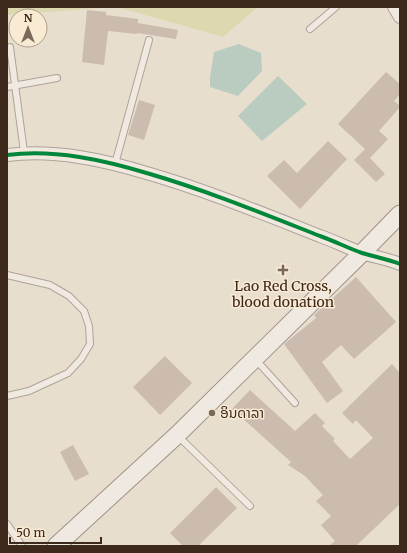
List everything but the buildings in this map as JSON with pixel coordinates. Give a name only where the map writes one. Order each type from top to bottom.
[{"type":"main road","points":[[56,546],[177,435],[400,214]]},
{"type":"street","points":[[394,7],[400,17]]},
{"type":"street","points":[[7,155],[24,152],[43,153],[115,164],[221,196],[362,253],[391,260],[400,264]]},
{"type":"lane","points":[[310,29],[336,7]]},
{"type":"lane","points":[[115,164],[149,40]]},
{"type":"lane","points":[[10,48],[24,152]]},
{"type":"lane","points":[[7,87],[56,78]]},
{"type":"lane","points":[[7,275],[50,285],[69,296],[84,311],[89,326],[90,344],[81,359],[68,372],[29,391],[7,396]]},
{"type":"lane","points":[[254,359],[295,403]]},
{"type":"lane","points":[[177,435],[250,506]]},
{"type":"lane","points":[[7,524],[22,546]]},
{"type":"shaded area","points":[[7,7],[115,7],[48,12],[48,8],[8,8],[7,15]]},
{"type":"shaded area","points":[[117,7],[258,7],[223,37]]},
{"type":"shaded area","points":[[239,44],[261,53],[262,71],[238,96],[210,87],[210,77],[214,52]]},
{"type":"shaded area","points":[[278,76],[307,104],[262,141],[238,116]]},
{"type":"cycle path","points":[[7,155],[43,153],[79,157],[115,164],[215,195],[362,253],[400,264]]},
{"type":"place","name":"Lao Red Cross, blood donation","points":[[283,270]]},
{"type":"place","name":"ອິນດາລາ","points":[[212,413]]}]
